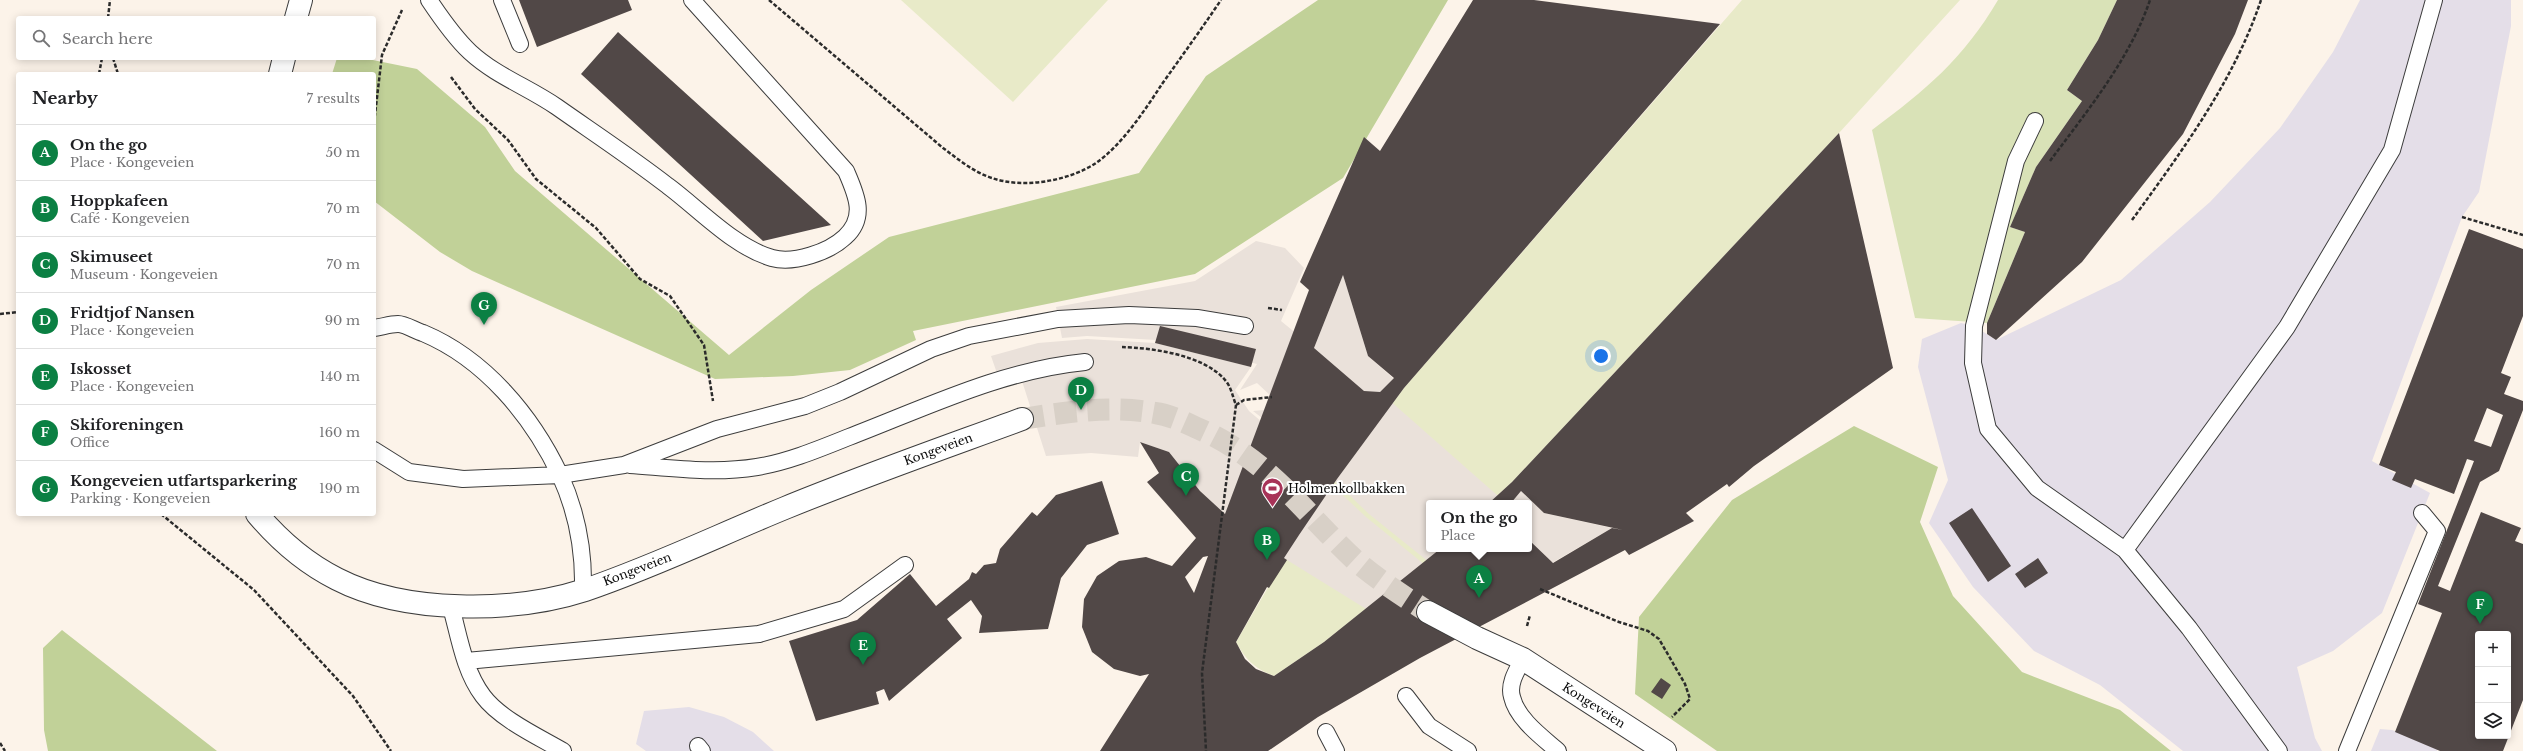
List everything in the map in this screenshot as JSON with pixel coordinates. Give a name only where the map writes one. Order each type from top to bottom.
[{"type":"street","points":[[297,16],[301,0]]},
{"type":"street","points":[[280,72],[284,60]]},
{"type":"street","name":"Kongeveien","points":[[259,516],[294,551],[338,580],[366,591],[451,607],[516,604],[583,590],[663,560],[786,507],[1022,419]]},
{"type":"street","name":"Kongeveien","points":[[1428,612],[1477,638],[1523,659],[1665,751]]},
{"type":"lane","points":[[429,0],[469,51],[490,69],[554,106],[667,185],[747,248],[773,258],[797,259],[841,241],[851,232],[859,210],[858,198],[846,171],[692,0]]},
{"type":"lane","points":[[502,0],[520,44]]},
{"type":"lane","points":[[2125,550],[2287,327],[2392,150],[2434,0]]},
{"type":"lane","points":[[2035,121],[2016,161],[1974,326],[1973,362],[1988,429],[2037,488],[2125,550],[2189,628],[2279,751]]},
{"type":"lane","points":[[376,451],[409,472],[455,478],[511,478],[560,475],[624,465],[717,429],[805,406],[853,386],[930,349],[970,336],[1058,319],[1129,315],[1197,318],[1245,326]]},
{"type":"lane","points":[[376,328],[399,323],[437,339],[471,360],[503,391],[530,422],[560,475],[582,541],[583,590]]},
{"type":"lane","points":[[624,465],[720,472],[758,467],[802,455],[999,379],[1054,365],[1084,362]]},
{"type":"lane","points":[[2347,751],[2436,531],[2422,513]]},
{"type":"lane","points":[[466,661],[759,634],[844,609],[905,565]]},
{"type":"lane","points":[[451,607],[466,661],[483,697],[509,719],[564,751]]},
{"type":"lane","points":[[1523,659],[1514,676],[1512,696],[1520,713],[1558,751]]},
{"type":"lane","points":[[1406,696],[1429,726],[1468,751]]},
{"type":"lane","points":[[1326,732],[1336,751]]},
{"type":"path","points":[[108,16],[110,0]]},
{"type":"path","points":[[769,0],[943,148],[973,170],[992,178],[1011,182],[1054,181],[1077,174],[1098,162],[1125,135],[1145,110],[1221,0]]},
{"type":"path","points":[[2048,164],[2102,89],[2144,18],[2150,0]]},
{"type":"path","points":[[2132,220],[2196,131],[2250,34],[2261,0]]},
{"type":"path","points":[[376,106],[382,55],[404,7]]},
{"type":"path","points":[[99,72],[102,60]]},
{"type":"path","points":[[114,60],[118,72]]},
{"type":"path","points":[[446,71],[475,109],[508,140],[536,179],[596,228],[633,267],[640,279],[670,296],[704,345],[717,429]]},
{"type":"path","points":[[2462,217],[2523,235]]},
{"type":"path","points":[[0,314],[16,312]]},
{"type":"path","points":[[1119,346],[1150,348],[1210,365],[1226,381],[1236,405],[1202,673],[1206,751]]},
{"type":"path","points":[[1236,405],[1244,400],[1272,397]]},
{"type":"path","points":[[163,516],[254,590],[353,696],[391,751]]},
{"type":"path","points":[[1540,589],[1619,622],[1648,631],[1659,639],[1682,678],[1690,699],[1669,720]]},
{"type":"path","points":[[1526,632],[1530,614]]},
{"type":"path","points":[[0,743],[5,751]]},
{"type":"shaded area","points":[[2360,0],[2511,0],[2511,26],[2479,192],[2462,217],[2372,461],[2430,493],[2382,613],[2333,651],[2297,667],[2315,738],[2322,751],[2183,751],[2100,685],[2034,651],[1973,587],[1929,523],[1948,480],[1918,367],[1922,339],[1961,323],[1974,326],[1996,340],[2121,280],[2210,202],[2280,128],[2333,52]]},
{"type":"shaded area","points":[[1256,241],[1285,248],[1304,268],[1281,321],[1314,348],[1343,275],[1368,356],[1394,379],[1380,392],[1503,500],[1426,500],[1426,552],[1532,552],[1532,502],[1544,513],[1612,528],[1550,564],[1430,563],[1369,514],[1299,447],[1253,411],[1276,409],[1272,397],[1257,383],[1240,390],[1257,364],[1156,340],[1087,336],[1062,338],[1056,307],[1195,281]]},
{"type":"shaded area","points":[[1087,339],[1155,343],[1251,367],[1235,390],[1249,411],[1296,451],[1366,517],[1425,565],[1371,612],[1287,560],[1221,512],[1200,491],[1169,452],[1140,442],[1138,457],[1091,453],[1046,456],[1022,381],[999,379],[991,356],[1038,343]]},
{"type":"shaded area","points":[[1521,491],[1530,500],[1514,500]]},
{"type":"shaded area","points":[[689,707],[724,717],[753,732],[774,751],[646,751],[636,744],[644,711]]},
{"type":"shaded area","points":[[2380,729],[2392,730],[2438,747],[2437,751],[2371,751]]},
{"type":"green space","points":[[901,0],[1108,0],[1013,102]]},
{"type":"green space","points":[[1318,0],[1448,0],[1343,178],[1195,274],[913,331],[916,340],[850,370],[793,376],[715,379],[472,271],[440,252],[376,203],[376,72],[333,72],[336,60],[373,60],[417,69],[485,127],[515,171],[729,355],[811,290],[889,237],[1139,173],[1206,76]]},
{"type":"green space","points":[[1742,0],[1960,0],[1839,133],[1512,482],[1492,500],[1426,500],[1426,552],[1430,552],[1432,556],[1324,642],[1274,676],[1261,670],[1247,659],[1236,642],[1299,535],[1337,479],[1404,388]]},
{"type":"green space","points":[[1998,0],[2117,0],[2098,40],[2067,90],[2082,101],[2036,167],[2010,227],[2025,232],[1987,323],[1915,318],[1872,130],[1910,101],[1957,57],[1985,21]]},
{"type":"green space","points":[[1854,426],[1938,467],[1920,522],[1953,596],[2022,672],[2120,710],[2171,751],[1717,751],[1635,694],[1639,617],[1732,500]]},
{"type":"green space","points":[[62,630],[217,751],[48,751],[44,730],[43,648]]},
{"type":"building","points":[[519,0],[628,0],[632,10],[537,47]]},
{"type":"building","points":[[1473,0],[1534,0],[1720,24],[1404,388],[1337,479],[1284,558],[1287,560],[1269,588],[1267,587],[1236,642],[1245,659],[1256,669],[1274,676],[1324,642],[1436,552],[1532,552],[1532,543],[1553,563],[1612,528],[1623,530],[1544,513],[1521,491],[1514,500],[1492,500],[1512,482],[1839,133],[1893,368],[1754,466],[1729,487],[1727,484],[1686,513],[1694,521],[1629,555],[1625,550],[1420,658],[1318,717],[1268,751],[1100,751],[1149,674],[1140,676],[1114,669],[1092,652],[1082,627],[1084,599],[1097,576],[1119,561],[1146,557],[1172,566],[1196,538],[1147,482],[1159,473],[1140,442],[1169,452],[1200,491],[1225,514],[1309,290],[1300,282],[1364,137],[1380,151]],"holes":[[[1343,275],[1368,356],[1394,378],[1380,392],[1364,391],[1314,348]],[[1208,556],[1194,593],[1185,577],[1203,557]]]},
{"type":"building","points":[[2117,0],[2248,0],[2235,34],[2183,134],[2082,262],[1996,340],[1987,334],[1987,323],[2025,232],[2010,227],[2036,167],[2082,101],[2067,90],[2098,40]]},
{"type":"building","points":[[618,32],[831,225],[763,241],[581,74]]},
{"type":"building","points":[[2469,229],[2523,249],[2523,316],[2501,373],[2511,377],[2504,394],[2523,401],[2523,410],[2499,471],[2480,482],[2438,586],[2450,591],[2481,512],[2521,528],[2515,541],[2523,544],[2523,700],[2511,731],[2511,631],[2475,631],[2475,739],[2508,739],[2503,751],[2440,751],[2395,732],[2442,613],[2418,604],[2474,461],[2467,459],[2454,494],[2415,479],[2411,488],[2392,480],[2396,472],[2379,465]],"holes":[[[2487,408],[2503,415],[2491,447],[2474,441]]]},
{"type":"building","points":[[1160,326],[1256,349],[1251,367],[1155,343]]},
{"type":"building","points":[[1102,481],[1119,534],[1087,545],[1061,578],[1048,629],[979,633],[982,616],[971,600],[947,619],[962,638],[889,701],[884,689],[876,692],[879,704],[816,721],[789,641],[857,620],[910,574],[936,606],[969,579],[972,572],[976,574],[984,565],[996,563],[1000,549],[1032,512],[1037,516],[1056,495]]},
{"type":"building","points":[[1972,508],[2011,566],[1988,582],[1949,523]]},
{"type":"building","points":[[2038,558],[2048,573],[2025,588],[2015,574]]},
{"type":"building","points":[[1661,678],[1671,685],[1662,699],[1651,692]]},
{"type":"tunnel","points":[[1022,419],[1088,410],[1121,410],[1166,415],[1197,428],[1222,441],[1264,470],[1364,568],[1428,612]]},
{"type":"place","name":"Kongeveien utfartsparkering","points":[[484,325]]},
{"type":"place","name":"Fridtjof Nansen","points":[[1081,410]]},
{"type":"place","name":"Skimuseet","points":[[1186,496]]},
{"type":"place","name":"Holmenkollbakken","points":[[1272,508]]},
{"type":"place","name":"Hoppkafeen","points":[[1267,560]]},
{"type":"place","name":"On the go","points":[[1479,598]]},
{"type":"place","name":"Skiforeningen","points":[[2480,624]]},
{"type":"place","name":"Iskosset","points":[[863,665]]}]
